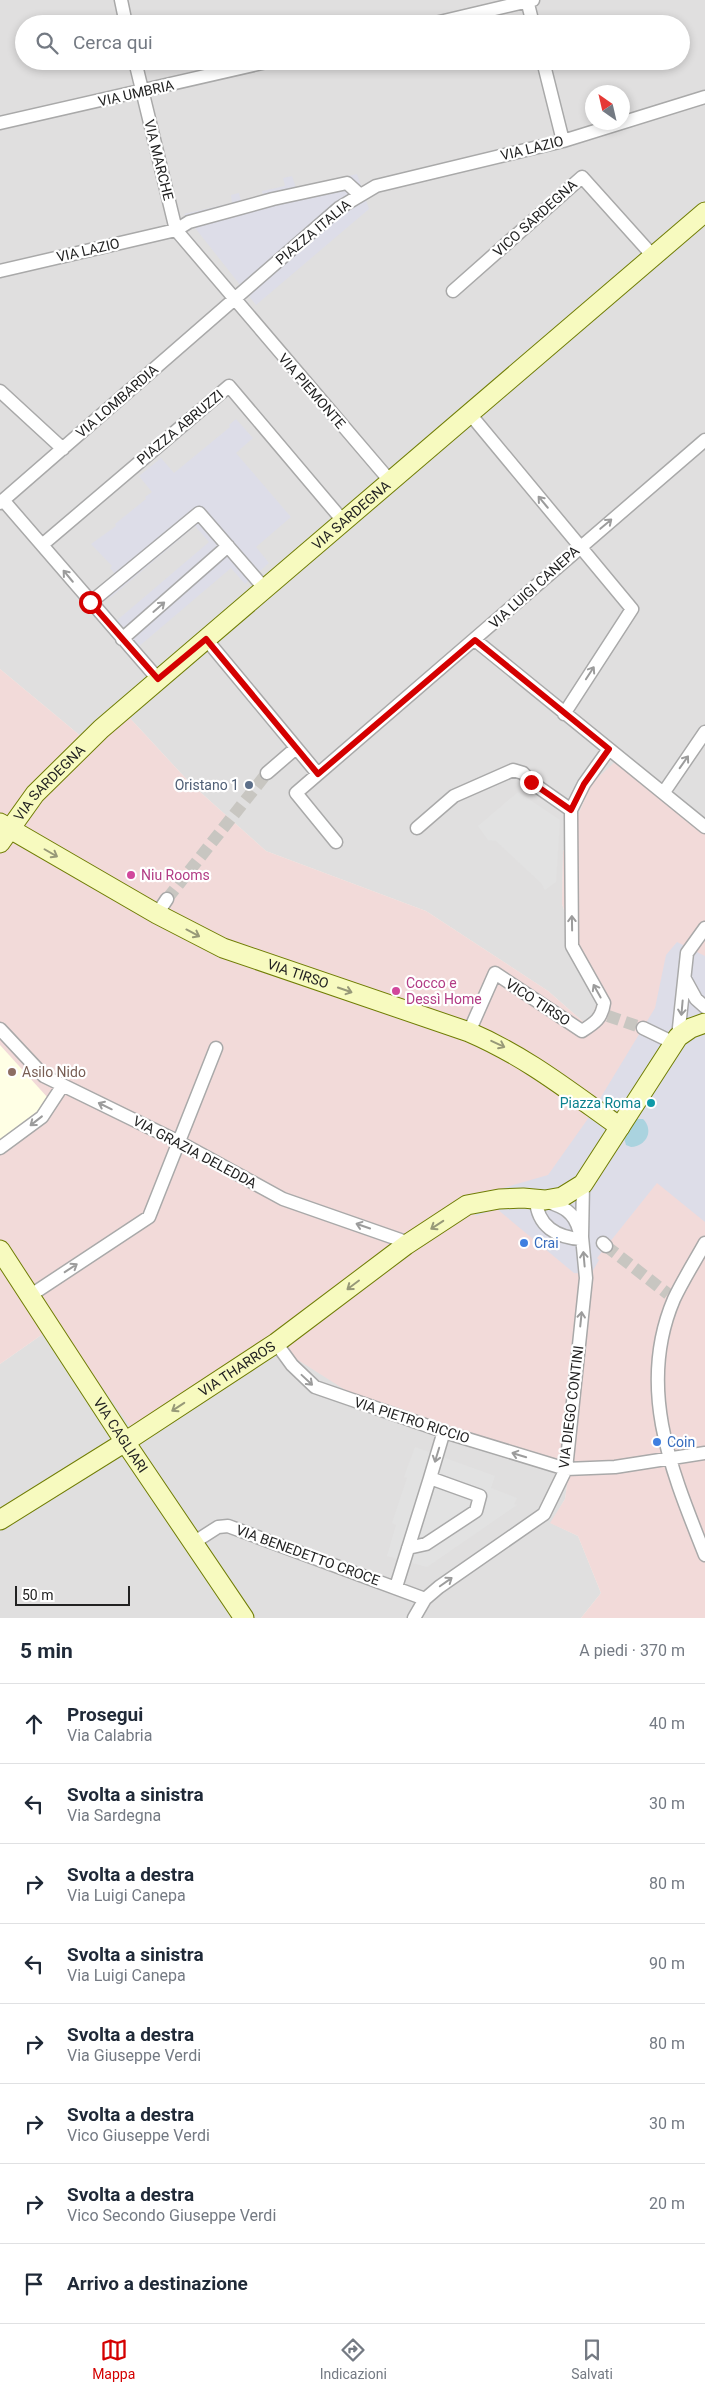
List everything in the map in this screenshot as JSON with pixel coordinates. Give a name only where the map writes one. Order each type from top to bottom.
[{"type":"street","points":[[121,0],[124,15]]},
{"type":"street","points":[[468,15],[529,0],[532,15]]},
{"type":"street","name":"VIA MARCHE","points":[[137,70],[176,230]]},
{"type":"street","name":"VIA UMBRIA","points":[[0,123],[234,70]]},
{"type":"street","points":[[545,70],[563,141]]},
{"type":"street","name":"VIA LAZIO","points":[[359,194],[376,186],[563,141],[705,97]]},
{"type":"street","name":"VICO SARDEGNA","points":[[453,291],[582,177],[653,256]]},
{"type":"street","name":"PIAZZA ITALIA","points":[[176,230],[189,222],[274,199],[347,183],[359,194],[339,208],[233,299]]},
{"type":"street","name":"VIA SARDEGNA","points":[[3,831],[73,754],[158,679],[705,212]]},
{"type":"street","points":[[176,230],[233,299]]},
{"type":"street","name":"VIA LAZIO","points":[[0,271],[176,230]]},
{"type":"street","name":"VIA LOMBARDIA","points":[[2,502],[233,299]]},
{"type":"street","name":"VIA PIEMONTE","points":[[233,299],[391,482]]},
{"type":"street","name":"PIAZZA ABRUZZI","points":[[42,545],[229,386],[344,522]]},
{"type":"street","points":[[0,391],[63,449]]},
{"type":"street","points":[[470,414],[632,609],[564,714]]},
{"type":"street","name":"VIA LUIGI CANEPA","points":[[336,842],[296,793],[705,440]]},
{"type":"street","points":[[2,502],[42,545],[158,679]]},
{"type":"street","points":[[90,602],[199,513],[265,589]]},
{"type":"street","points":[[122,639],[228,546]]},
{"type":"street","points":[[206,639],[318,774]]},
{"type":"street","points":[[475,640],[705,827]]},
{"type":"street","points":[[664,792],[705,732]]},
{"type":"street","points":[[267,773],[296,748]]},
{"type":"street","points":[[417,828],[454,796],[512,770],[523,773],[531,782],[571,810],[584,784],[609,749]]},
{"type":"street","name":"VICO TIRSO","points":[[469,1032],[494,974],[582,1031],[605,1015],[604,1004],[572,946],[571,810]]},
{"type":"street","name":"VIA TIRSO","points":[[3,831],[162,906],[223,948],[469,1032],[505,1048],[541,1070],[620,1127]]},
{"type":"street","points":[[676,1040],[688,953],[705,928]]},
{"type":"street","points":[[685,979],[696,999],[705,1007]]},
{"type":"street","points":[[540,1200],[562,1197],[582,1184],[676,1040],[691,1028],[705,1023]]},
{"type":"street","points":[[643,1028],[676,1040]]},
{"type":"street","name":"VIA GRAZIA DELEDDA","points":[[0,1029],[44,1076],[178,1142],[283,1199],[409,1243]]},
{"type":"street","points":[[31,1295],[149,1217],[216,1048]]},
{"type":"street","points":[[0,1148],[42,1117],[63,1085]]},
{"type":"street","points":[[582,1184],[582,1238]]},
{"type":"street","name":"VIA THARROS","points":[[0,1520],[125,1442],[276,1343],[409,1243],[468,1205],[499,1199],[540,1200]]},
{"type":"street","points":[[540,1200],[560,1206],[573,1214],[582,1238]]},
{"type":"street","points":[[540,1200],[536,1212],[555,1233],[567,1239],[582,1238]]},
{"type":"street","name":"VIA DIEGO CONTINI","points":[[414,1618],[425,1599],[439,1587],[544,1514],[566,1469],[586,1278],[582,1238]]},
{"type":"street","points":[[705,1243],[671,1297],[657,1362],[658,1411],[678,1486],[705,1555]]},
{"type":"street","name":"VIA CAGLIARI","points":[[0,1250],[125,1442],[244,1618]]},
{"type":"street","name":"VIA PIETRO RICCIO","points":[[276,1343],[292,1365],[315,1388],[566,1469],[616,1467],[705,1453]]},
{"type":"street","points":[[396,1587],[444,1431]]},
{"type":"street","points":[[408,1548],[426,1544],[476,1511],[480,1496],[430,1478]]},
{"type":"street","name":"VIA BENEDETTO CROCE","points":[[192,1543],[218,1527],[228,1526],[425,1599]]},
{"type":"shaded area","points":[[0,0],[705,0],[705,820],[591,784],[563,852],[562,904],[597,1003],[588,1026],[548,991],[426,911],[266,851],[190,783],[127,715],[83,738],[0,669]]},
{"type":"shaded area","points":[[357,174],[369,209],[256,305],[184,214],[232,203],[231,195],[239,193],[241,201],[263,196],[262,191],[285,186],[283,178],[292,176],[296,188]]},
{"type":"shaded area","points":[[236,419],[253,438],[236,453],[291,517],[256,547],[269,563],[245,584],[231,568],[137,648],[115,622],[209,542],[195,526],[110,598],[102,587],[116,575],[110,568],[112,566],[91,544],[116,526],[115,524],[152,492],[139,476],[161,458],[174,473],[230,427],[229,425]]},
{"type":"shaded area","points":[[0,669],[83,738],[127,715],[190,783],[266,851],[426,911],[548,991],[588,1026],[597,1003],[562,904],[563,852],[591,784],[618,759],[705,820],[705,1618],[581,1618],[601,1593],[578,1536],[550,1523],[565,1499],[570,1464],[369,1405],[271,1343],[134,1432],[57,1324],[0,1364]]},
{"type":"shaded area","points":[[518,792],[560,820],[556,882],[545,890],[541,883],[496,841],[488,840],[478,826]]},
{"type":"shaded area","name":"Piazza Roma","points":[[677,942],[705,956],[705,1222],[657,1183],[597,1258],[599,1260],[591,1274],[574,1273],[497,1209],[476,1216],[468,1198],[548,1175],[587,1120],[655,1008],[666,955]]},
{"type":"shaded area","name":"Asilo Nido","points":[[0,1045],[48,1098],[39,1110],[0,1140]]},
{"type":"shaded area","points":[[57,1324],[271,1342],[570,1464],[565,1499],[551,1523],[578,1536],[601,1593],[581,1618],[0,1618],[0,1364]]},
{"type":"shaded area","points":[[415,1447],[495,1476],[491,1488],[517,1498],[514,1504],[517,1505],[427,1567],[387,1556],[396,1525],[392,1523],[407,1478],[404,1477]]},
{"type":"water","points":[[636,1119],[643,1119],[648,1132],[645,1141],[631,1147],[626,1145],[624,1138]]},
{"type":"tunnel","points":[[167,899],[267,773]]},
{"type":"tunnel","points":[[608,1016],[643,1028]]},
{"type":"tunnel","points":[[606,1246],[668,1294]]},
{"type":"place","name":"Oristano 1","points":[[249,785]]},
{"type":"place","name":"Niu Rooms","points":[[131,875]]},
{"type":"place","name":"Cocco e Dessì Home","points":[[396,991]]},
{"type":"place","name":"Asilo Nido","points":[[12,1072]]},
{"type":"place","name":"Piazza Roma","points":[[651,1103]]},
{"type":"place","name":"Crai","points":[[524,1243]]},
{"type":"place","name":"Coin","points":[[657,1442]]},
{"type":"route","points":[[90,602],[158,679],[206,639],[318,774],[475,640],[609,749],[584,784],[571,810],[531,782]]}]
